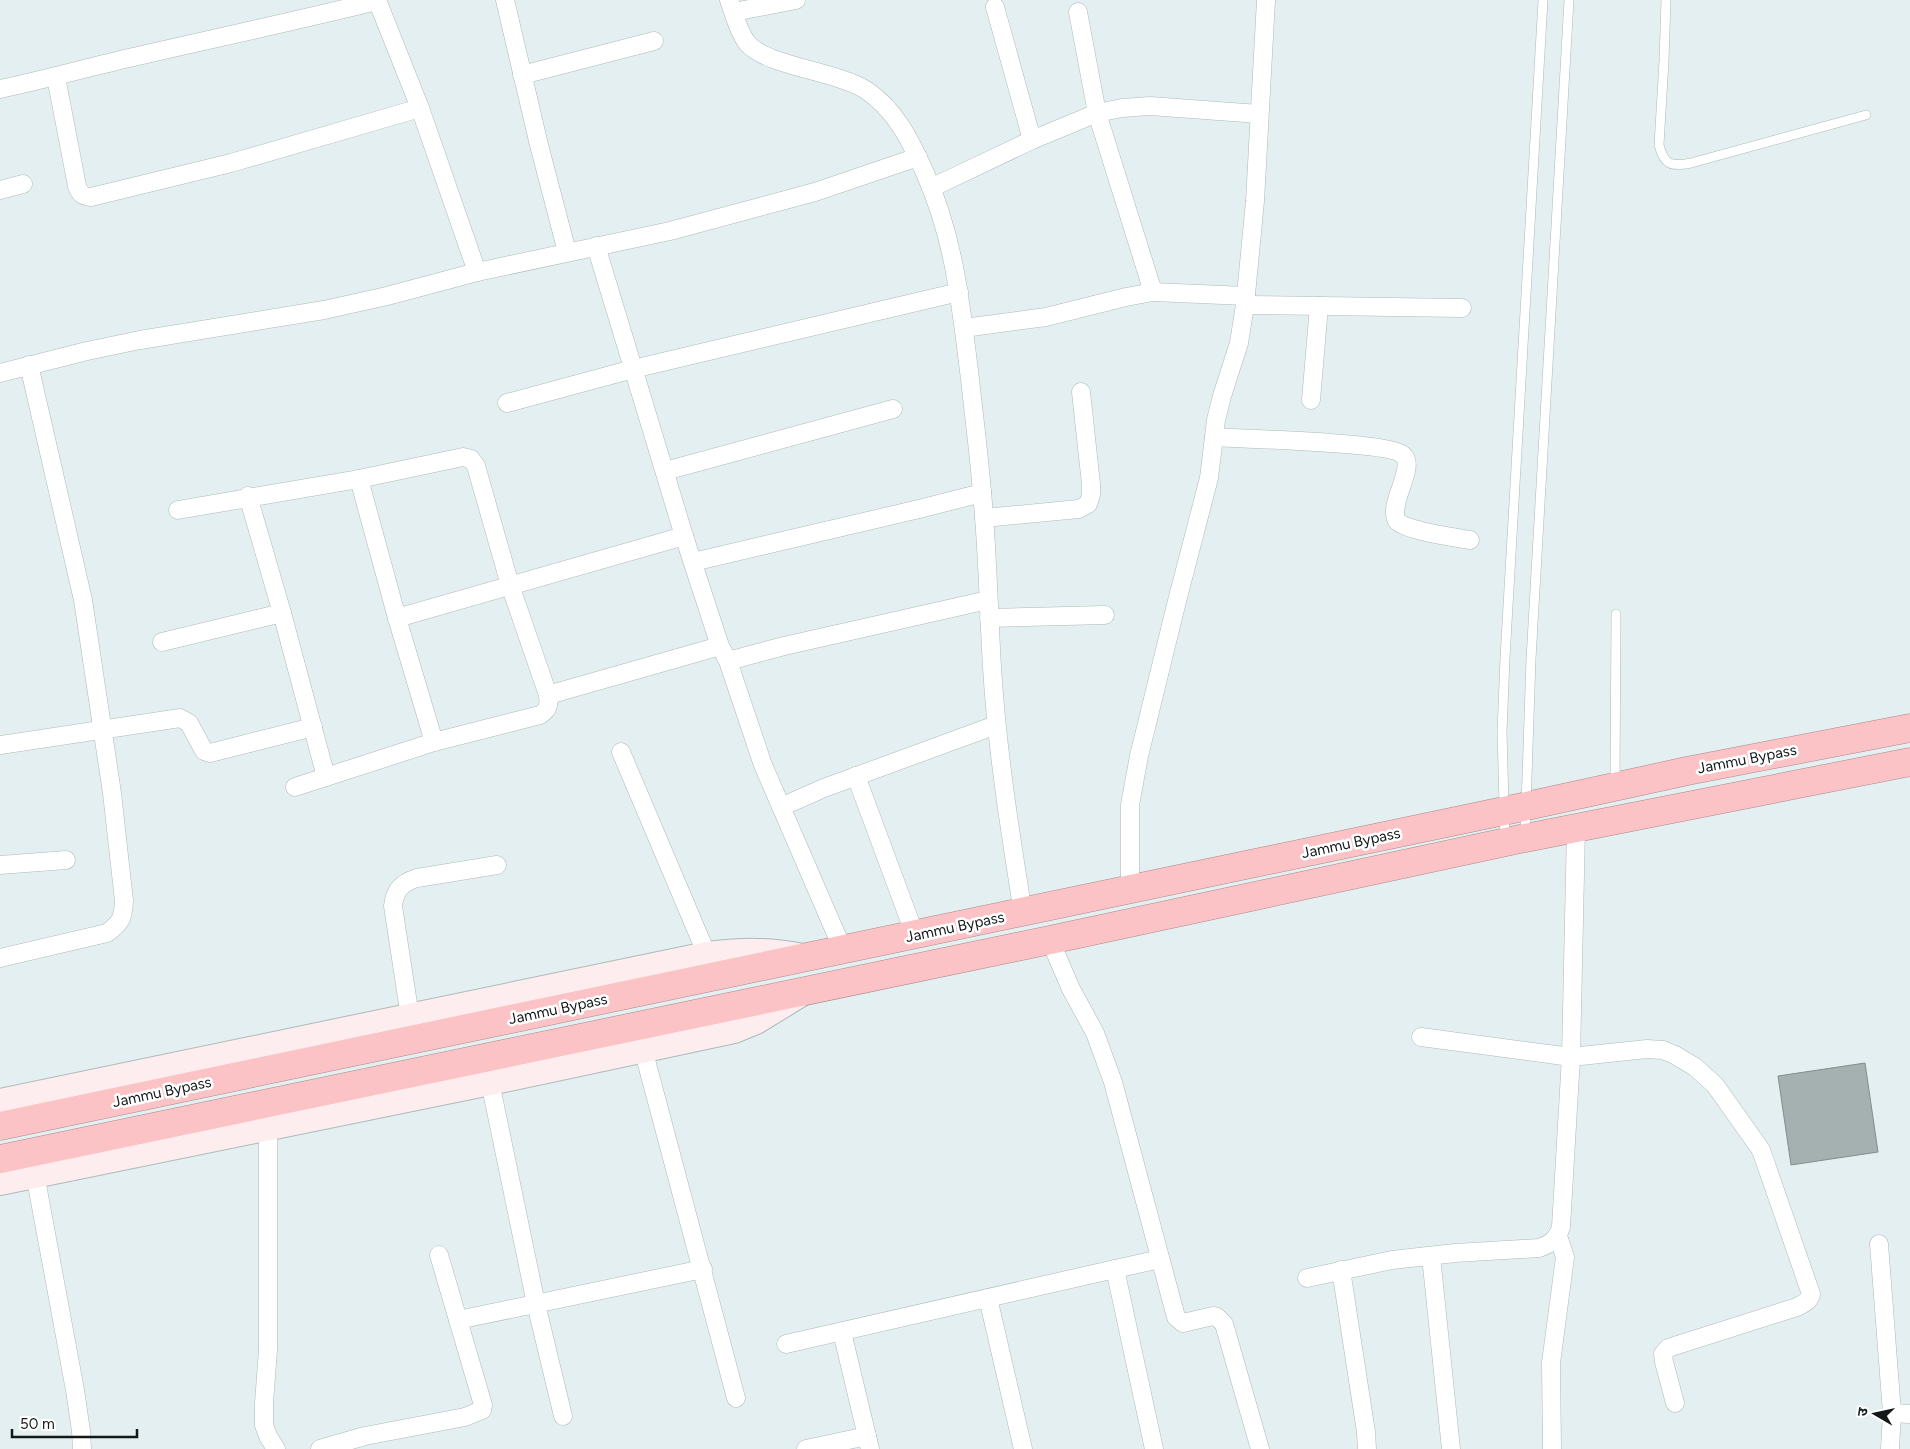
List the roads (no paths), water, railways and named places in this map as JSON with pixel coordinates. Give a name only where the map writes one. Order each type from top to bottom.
[{"type":"highway","name":"Jammu Bypass","points":[[0,1126],[807,958],[1687,771],[1910,728]]},
{"type":"highway","name":"Jammu Bypass","points":[[0,1159],[1050,940],[1515,840],[1910,762]]},
{"type":"street","points":[[0,89],[56,77],[128,58],[288,23],[377,0],[420,108],[477,272]]},
{"type":"street","points":[[505,0],[567,252]]},
{"type":"street","points":[[796,0],[732,6],[740,30],[748,44],[761,54],[836,77],[865,90],[888,108],[904,130],[918,157],[932,188],[950,245],[964,328],[982,492],[996,725],[1003,788],[1023,912]]},
{"type":"street","points":[[1130,890],[1129,842],[1131,797],[1160,666],[1210,478],[1214,437],[1222,396],[1239,343],[1255,202],[1266,0]]},
{"type":"street","points":[[995,7],[1032,140]]},
{"type":"street","points":[[1078,12],[1097,114],[1152,292]]},
{"type":"street","points":[[522,75],[654,41]]},
{"type":"street","points":[[56,77],[77,186],[79,192],[84,196],[91,197],[231,163],[420,108]]},
{"type":"street","points":[[932,188],[1032,140],[1097,114],[1122,108],[1176,107],[1259,114]]},
{"type":"street","points":[[0,372],[140,340],[324,310],[387,296],[477,272],[670,231],[815,192],[918,157]]},
{"type":"street","points":[[0,190],[23,184]]},
{"type":"street","points":[[596,246],[684,536],[763,765],[843,950]]},
{"type":"street","points":[[507,403],[632,369],[959,292]]},
{"type":"street","points":[[964,328],[1046,317],[1152,292],[1319,306],[1462,308]]},
{"type":"street","points":[[1311,400],[1319,306]]},
{"type":"street","points":[[0,958],[107,933],[118,925],[123,914],[124,901],[120,855],[103,728],[82,600],[29,365]]},
{"type":"street","points":[[984,518],[1079,509],[1088,504],[1091,495],[1091,484],[1081,392]]},
{"type":"street","points":[[665,471],[893,409]]},
{"type":"street","points":[[1214,437],[1355,445],[1390,449],[1403,454],[1407,460],[1407,467],[1395,508],[1397,520],[1402,526],[1470,540]]},
{"type":"street","points":[[178,510],[248,496],[359,479],[463,457],[471,459],[476,466],[510,585],[548,695],[549,705],[546,711],[540,715],[434,742],[295,787]]},
{"type":"street","points":[[359,479],[396,618],[434,742]]},
{"type":"street","points":[[693,562],[892,516],[982,492]]},
{"type":"street","points":[[248,496],[326,777]]},
{"type":"street","points":[[396,618],[684,536]]},
{"type":"street","points":[[548,695],[724,653],[784,646],[988,600]]},
{"type":"street","points":[[162,642],[282,613]]},
{"type":"street","points":[[989,618],[1104,615]]},
{"type":"street","points":[[0,745],[103,728],[180,718],[189,723],[204,751],[210,753],[313,727]]},
{"type":"street","points":[[781,807],[856,776],[996,725]]},
{"type":"street","points":[[622,752],[706,955]]},
{"type":"street","points":[[856,776],[915,935]]},
{"type":"street","points":[[1307,1278],[1392,1260],[1539,1248],[1550,1244],[1558,1236],[1561,1227],[1571,1057],[1576,828]]},
{"type":"street","points":[[0,865],[66,860]]},
{"type":"street","points":[[410,1017],[394,896],[406,882],[417,878],[497,864]]},
{"type":"street","points":[[1050,940],[1071,989],[1095,1033],[1105,1057],[1177,1320],[1183,1323],[1213,1316],[1217,1317],[1224,1324],[1260,1449]]},
{"type":"street","points":[[0,1102],[706,955],[737,951],[771,951],[807,958]]},
{"type":"street","points":[[0,1182],[734,1030],[756,1021],[805,991]]},
{"type":"street","points":[[1421,1038],[1571,1057],[1647,1049],[1663,1050],[1675,1054],[1695,1067],[1715,1085],[1762,1150],[1811,1294],[1808,1302],[1797,1307],[1668,1348],[1664,1354],[1664,1362],[1675,1402]]},
{"type":"street","points":[[643,1049],[736,1398]]},
{"type":"street","points":[[490,1082],[536,1304],[563,1416]]},
{"type":"street","points":[[268,1127],[268,1350],[264,1425],[276,1449]]},
{"type":"street","points":[[35,1174],[76,1390],[82,1449]]},
{"type":"street","points":[[1552,1449],[1550,1363],[1565,1257],[1558,1236]]},
{"type":"street","points":[[1879,1244],[1892,1413],[1890,1449]]},
{"type":"street","points":[[320,1449],[365,1436],[465,1417],[482,1410],[483,1405],[439,1255]]},
{"type":"street","points":[[1432,1256],[1451,1449]]},
{"type":"street","points":[[786,1344],[1160,1259]]},
{"type":"street","points":[[458,1320],[703,1269]]},
{"type":"street","points":[[1115,1269],[1154,1449]]},
{"type":"street","points":[[1341,1270],[1367,1449]]},
{"type":"street","points":[[988,1298],[1022,1449]]},
{"type":"street","points":[[806,1449],[868,1442],[842,1332]]},
{"type":"street","points":[[1892,1413],[1910,1414]]},
{"type":"lane","points":[[1515,840],[1515,809],[1502,732],[1543,0]]},
{"type":"lane","points":[[1515,840],[1515,809],[1531,659],[1570,0]]},
{"type":"lane","points":[[1666,0],[1659,145],[1662,158],[1669,163],[1679,165],[1691,163],[1866,115]]},
{"type":"lane","points":[[1615,787],[1616,614]]}]
